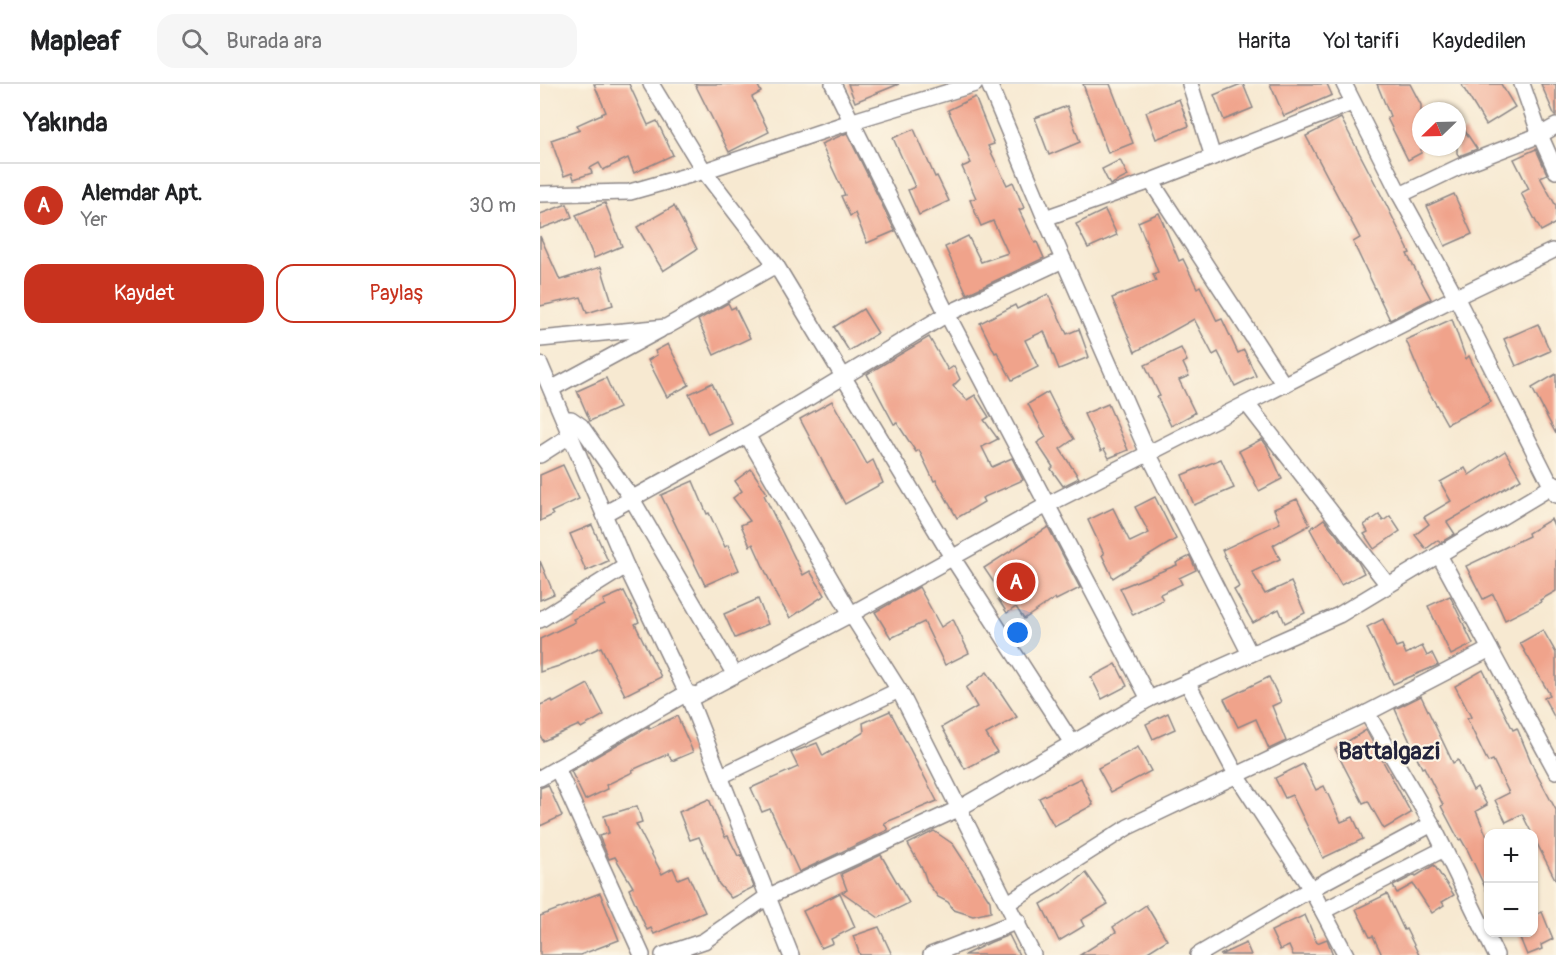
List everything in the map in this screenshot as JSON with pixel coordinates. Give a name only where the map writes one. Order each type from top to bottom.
[{"type":"street","points":[[651,84],[704,171],[776,265],[952,557],[1072,743]]},
{"type":"street","points":[[833,84],[947,314],[1149,699]]},
{"type":"street","points":[[540,194],[630,192],[704,171],[853,121],[975,84]]},
{"type":"street","points":[[989,84],[1148,453],[1250,654]]},
{"type":"street","points":[[1190,84],[1213,157]]},
{"type":"street","points":[[663,955],[704,941],[766,897],[958,809],[1149,699],[1339,615],[1554,489],[1344,84]]},
{"type":"street","points":[[1522,84],[1556,171]]},
{"type":"street","points":[[1045,218],[1151,181],[1352,103]]},
{"type":"street","points":[[1400,195],[1465,164],[1540,135],[1556,126]]},
{"type":"street","points":[[1151,181],[1284,385]]},
{"type":"street","points":[[540,778],[687,693],[698,695],[851,614],[1047,505],[1456,297],[1552,251]]},
{"type":"street","points":[[604,514],[747,435],[947,314],[1064,260]]},
{"type":"street","points":[[551,389],[776,265]]},
{"type":"street","points":[[540,339],[666,327]]},
{"type":"street","points":[[540,364],[626,566],[687,693],[766,897],[791,955]]},
{"type":"street","points":[[1247,404],[1388,585]]},
{"type":"street","points":[[564,419],[571,418],[580,426],[632,499],[735,675]]},
{"type":"street","points":[[540,455],[571,435]]},
{"type":"street","points":[[747,435],[851,614],[899,690],[958,809],[1018,921],[1033,955]]},
{"type":"street","points":[[1438,555],[1556,771]]},
{"type":"street","points":[[540,620],[626,566]]},
{"type":"street","points":[[1008,903],[1128,827],[1367,713],[1490,650]]},
{"type":"street","points":[[1187,682],[1236,774],[1311,889],[1346,955]]},
{"type":"street","points":[[721,776],[899,690]]},
{"type":"street","points":[[1367,713],[1432,824],[1496,955]]},
{"type":"street","points":[[556,768],[642,955]]},
{"type":"street","points":[[1198,955],[1311,889],[1432,824]]},
{"type":"street","points":[[1323,911],[1444,849]]},
{"type":"street","points":[[931,955],[1018,921]]},
{"type":"building","points":[[594,84],[629,84],[648,125],[657,121],[673,155],[634,173],[628,158],[603,170],[599,163],[590,168],[592,173],[574,179],[572,173],[564,176],[551,140],[580,130],[577,125],[606,112]]},
{"type":"building","points":[[695,84],[757,84],[761,92],[752,97],[769,132],[729,152]]},
{"type":"building","points":[[848,84],[899,84],[855,102]]},
{"type":"building","points":[[1083,84],[1110,84],[1133,143],[1108,153]]},
{"type":"building","points":[[1241,84],[1253,108],[1224,120],[1214,95]]},
{"type":"building","points":[[1270,84],[1327,84],[1332,95],[1284,116]]},
{"type":"building","points":[[1377,84],[1410,84],[1419,102],[1412,102],[1412,156],[1415,156],[1408,160],[1387,118],[1390,116]]},
{"type":"building","points":[[1461,84],[1501,84],[1515,107],[1486,125]]},
{"type":"building","points":[[1541,84],[1556,84],[1556,116],[1555,116]]},
{"type":"building","points":[[975,97],[994,144],[988,146],[1007,185],[1013,182],[1024,208],[1019,210],[1044,258],[967,294],[945,247],[968,236],[981,262],[1008,253],[993,221],[981,226],[970,200],[976,198],[962,167],[971,163],[948,110]]},
{"type":"building","points":[[1179,99],[1189,126],[1156,139],[1146,112]]},
{"type":"building","points":[[1067,106],[1080,142],[1049,155],[1035,118]]},
{"type":"building","points":[[1341,118],[1387,206],[1410,253],[1407,254],[1431,299],[1390,320],[1353,242],[1360,238],[1306,136]]},
{"type":"building","points":[[914,129],[935,177],[937,176],[949,201],[919,215],[908,190],[915,187],[893,138]]},
{"type":"building","points":[[1466,132],[1477,149],[1466,153]]},
{"type":"building","points":[[847,133],[895,231],[867,243],[855,213],[850,216],[841,196],[845,195],[821,144]]},
{"type":"building","points":[[1536,149],[1547,174],[1540,177],[1556,206],[1556,223],[1541,231],[1521,193],[1529,189],[1514,159]]},
{"type":"building","points":[[1120,160],[1128,176],[1110,185],[1102,169]]},
{"type":"building","points":[[1454,194],[1472,234],[1445,246],[1427,206]]},
{"type":"building","points":[[605,203],[622,246],[594,258],[576,215]]},
{"type":"building","points":[[567,204],[572,217],[540,229],[540,214]]},
{"type":"building","points":[[674,206],[697,249],[663,271],[637,227]]},
{"type":"building","points":[[1105,210],[1117,235],[1088,248],[1076,224]]},
{"type":"building","points":[[1159,213],[1179,261],[1183,259],[1197,288],[1200,286],[1217,321],[1222,319],[1238,353],[1244,350],[1256,376],[1235,386],[1218,352],[1213,355],[1194,319],[1135,352],[1112,298],[1156,281],[1153,274],[1158,272],[1138,222]]},
{"type":"building","points":[[540,236],[560,280],[601,267],[613,305],[587,313],[581,297],[540,306]]},
{"type":"building","points":[[1048,294],[1067,334],[1079,329],[1089,357],[1059,369],[1044,331],[1025,340],[1038,367],[1012,380],[980,323],[1015,305],[1017,309]]},
{"type":"building","points":[[728,303],[731,309],[735,307],[750,338],[714,355],[698,320]]},
{"type":"building","points":[[863,309],[878,333],[849,351],[834,327]]},
{"type":"building","points":[[1452,319],[1466,359],[1469,356],[1491,402],[1447,424],[1424,383],[1406,340]]},
{"type":"building","points":[[1538,324],[1550,351],[1516,366],[1504,339]]},
{"type":"building","points":[[929,337],[948,370],[954,366],[960,379],[953,386],[967,400],[975,395],[989,417],[984,420],[998,439],[982,447],[992,467],[1012,458],[1023,480],[982,498],[984,502],[957,518],[936,480],[934,481],[919,450],[916,452],[897,423],[894,424],[867,374]]},
{"type":"building","points":[[668,344],[689,385],[667,397],[648,360],[657,355],[655,351]]},
{"type":"building","points":[[1181,348],[1187,361],[1183,363],[1189,376],[1179,380],[1195,413],[1171,426],[1145,365]]},
{"type":"building","points":[[1556,374],[1556,434],[1532,388]]},
{"type":"building","points":[[606,378],[619,408],[590,421],[577,391]]},
{"type":"building","points":[[712,383],[731,423],[708,434],[689,394]]},
{"type":"building","points":[[1048,392],[1074,439],[1060,449],[1079,478],[1063,486],[1037,443],[1046,437],[1028,404]]},
{"type":"building","points":[[832,401],[867,464],[873,460],[883,483],[845,504],[800,419]]},
{"type":"building","points":[[1108,404],[1128,450],[1109,458],[1104,449],[1101,451],[1084,414]]},
{"type":"building","points":[[1262,439],[1282,479],[1259,491],[1239,451]]},
{"type":"building","points":[[1505,451],[1521,479],[1447,522],[1455,534],[1440,543],[1438,540],[1426,549],[1415,535],[1429,524],[1424,517],[1451,501],[1440,482],[1465,468],[1469,475]]},
{"type":"building","points":[[1221,459],[1234,488],[1194,505],[1182,475]]},
{"type":"building","points":[[563,465],[579,499],[551,512],[553,515],[540,521],[540,475]]},
{"type":"building","points":[[751,469],[767,493],[764,495],[803,575],[810,571],[825,595],[790,618],[777,597],[753,544],[750,546],[741,525],[750,521],[733,498],[742,491],[735,481]]},
{"type":"building","points":[[693,481],[707,514],[709,513],[725,547],[728,545],[739,570],[705,585],[661,495]]},
{"type":"building","points":[[1155,497],[1176,539],[1113,578],[1088,520],[1113,508],[1130,542],[1149,533],[1135,507]]},
{"type":"building","points":[[1297,499],[1310,525],[1273,545],[1280,559],[1252,572],[1265,594],[1291,582],[1305,613],[1285,623],[1279,609],[1253,623],[1234,590],[1239,587],[1222,550],[1280,523],[1274,509]]},
{"type":"building","points":[[1379,515],[1383,521],[1390,516],[1400,531],[1374,549],[1364,534],[1368,532],[1364,525]]},
{"type":"building","points":[[1324,519],[1364,573],[1341,585],[1310,529]]},
{"type":"building","points":[[1551,519],[1556,530],[1556,591],[1540,600],[1541,602],[1505,620],[1493,594],[1483,599],[1466,566],[1529,536],[1528,533]]},
{"type":"building","points":[[592,525],[608,561],[586,571],[570,534]]},
{"type":"building","points":[[1048,527],[1080,588],[1056,600],[1055,598],[1024,619],[1016,607],[1007,613],[998,599],[1003,596],[984,568]]},
{"type":"building","points":[[1190,556],[1196,570],[1179,578],[1182,584],[1160,594],[1163,600],[1133,615],[1120,588],[1177,565],[1176,563]]},
{"type":"building","points":[[540,561],[554,594],[540,600]]},
{"type":"building","points":[[919,587],[941,627],[953,619],[969,653],[945,665],[924,622],[891,638],[875,612]]},
{"type":"building","points":[[624,591],[639,622],[635,624],[661,677],[625,695],[601,647],[540,672],[540,639],[575,622],[573,619],[605,605],[603,600]]},
{"type":"building","points":[[1450,596],[1473,644],[1451,655],[1428,606]]},
{"type":"building","points":[[758,599],[768,624],[735,638],[724,614]]},
{"type":"building","points":[[1383,619],[1396,647],[1402,645],[1406,654],[1422,646],[1427,656],[1432,653],[1438,665],[1393,684],[1367,627]]},
{"type":"building","points":[[1543,630],[1556,653],[1556,720],[1544,698],[1550,695],[1520,643]]},
{"type":"building","points":[[1116,664],[1127,686],[1102,699],[1091,677]]},
{"type":"building","points":[[1483,670],[1513,730],[1517,728],[1535,771],[1556,810],[1556,881],[1538,846],[1538,829],[1530,829],[1522,814],[1506,822],[1495,800],[1509,793],[1493,760],[1488,762],[1467,719],[1471,717],[1455,686]]},
{"type":"building","points":[[987,672],[1017,717],[986,734],[997,752],[965,769],[942,727],[977,707],[966,688]]},
{"type":"building","points":[[1269,677],[1281,702],[1272,706],[1286,741],[1269,749],[1256,719],[1238,727],[1224,699]]},
{"type":"building","points":[[588,684],[604,715],[581,728],[579,725],[543,741],[540,735],[540,705],[552,700],[553,703]]},
{"type":"building","points":[[1421,696],[1453,763],[1458,760],[1473,790],[1477,787],[1487,805],[1476,811],[1484,830],[1484,885],[1468,851],[1461,839],[1459,840],[1441,806],[1443,805],[1424,767],[1422,768],[1395,709]]},
{"type":"building","points":[[890,711],[937,801],[884,823],[888,830],[799,872],[770,809],[762,812],[751,788],[798,767],[791,753],[817,743],[823,756],[864,732],[863,723]]},
{"type":"building","points":[[1168,713],[1175,729],[1153,739],[1146,724]]},
{"type":"building","points":[[677,716],[693,752],[672,761],[668,754],[632,770],[633,772],[606,785],[608,789],[585,800],[571,771],[649,726],[649,729]]},
{"type":"building","points":[[1366,730],[1411,813],[1384,829],[1368,801],[1363,803],[1335,749]]},
{"type":"building","points":[[1138,747],[1151,771],[1111,792],[1098,768]]},
{"type":"building","points":[[1303,764],[1316,790],[1324,786],[1341,822],[1353,817],[1363,839],[1323,858],[1292,795],[1285,798],[1275,778]]},
{"type":"building","points":[[1081,778],[1093,805],[1054,826],[1039,798]]},
{"type":"building","points":[[548,785],[562,816],[540,826],[540,788]]},
{"type":"building","points":[[709,799],[725,837],[728,836],[738,856],[741,855],[754,887],[731,898],[719,884],[699,837],[690,840],[679,812]]},
{"type":"building","points":[[637,806],[642,822],[636,824],[662,874],[673,868],[678,879],[688,875],[705,912],[654,934],[651,928],[647,930],[629,889],[633,887],[615,857],[609,859],[599,836],[609,833],[604,816]]},
{"type":"building","points":[[934,831],[953,844],[990,901],[991,912],[973,916],[954,910],[948,902],[938,897],[927,882],[908,844]]},
{"type":"building","points":[[881,855],[909,903],[879,918],[842,892],[847,890],[841,874]]},
{"type":"building","points":[[1434,865],[1454,895],[1442,902],[1444,905],[1432,913],[1413,884],[1397,893],[1393,886]]},
{"type":"building","points":[[1086,873],[1108,904],[1081,920],[1084,926],[1059,941],[1041,904],[1065,890]]},
{"type":"building","points":[[600,893],[619,940],[580,955],[540,955],[540,916]]},
{"type":"building","points":[[840,893],[855,927],[831,939],[833,943],[821,948],[803,911]]},
{"type":"building","points":[[1387,894],[1419,955],[1382,955],[1373,936],[1370,937],[1356,909]]},
{"type":"building","points":[[1146,905],[1167,940],[1143,955],[1080,955],[1116,932],[1113,927]]},
{"type":"building","points":[[1542,912],[1553,939],[1541,945],[1542,949],[1527,955],[1520,937],[1538,937],[1538,914]]},
{"type":"building","points":[[1305,915],[1317,943],[1327,939],[1333,955],[1293,955],[1289,946],[1280,950],[1271,931]]},
{"type":"building","points":[[879,927],[892,955],[860,955],[853,936]]},
{"type":"building","points":[[1009,935],[1019,955],[964,955],[991,942]]},
{"type":"building","points":[[1246,943],[1251,955],[1220,955]]},
{"type":"place","name":"Alemdar Apt.","points":[[1016,582]]},
{"type":"district","name":"Battalgazi","points":[[1389,751]]}]
